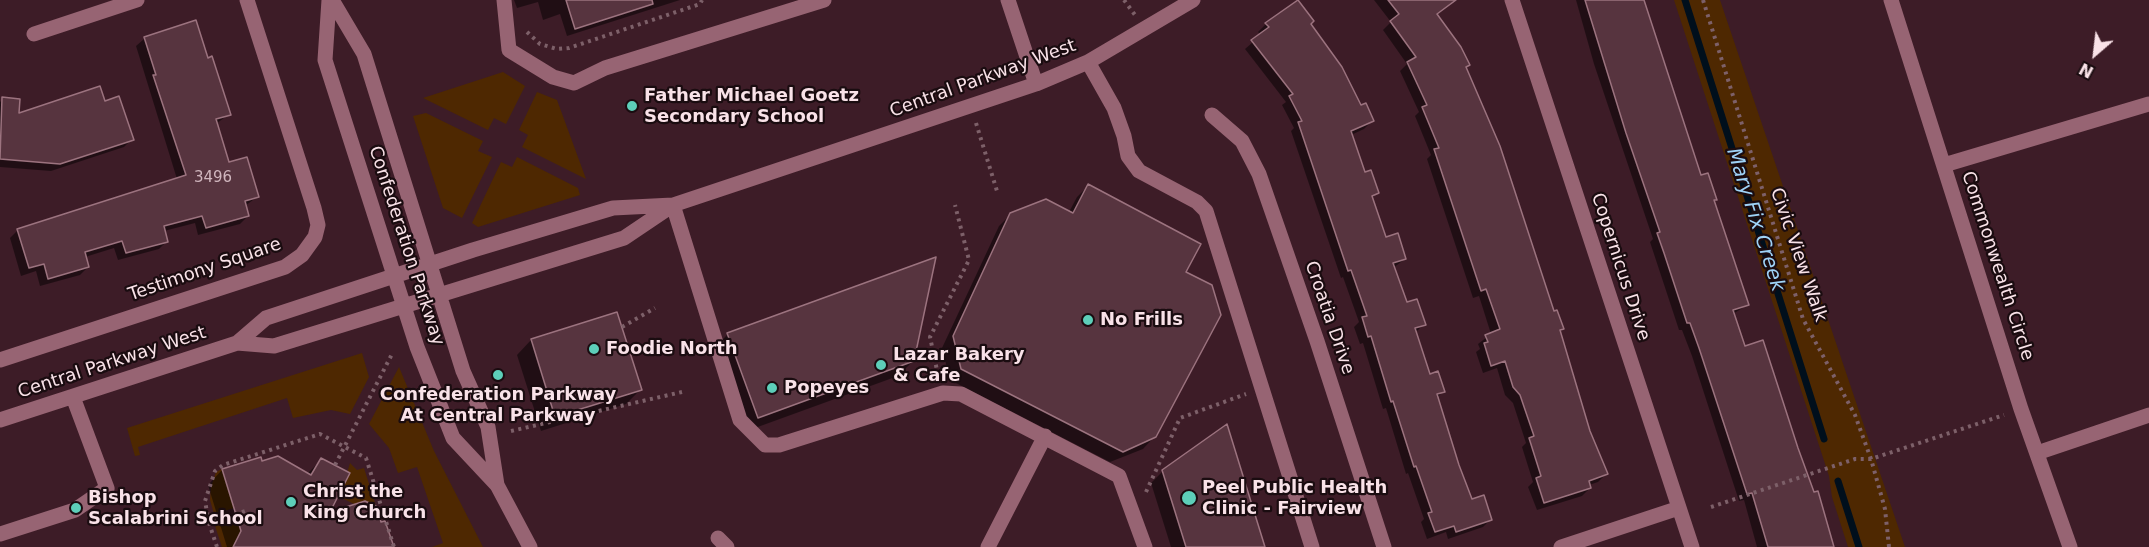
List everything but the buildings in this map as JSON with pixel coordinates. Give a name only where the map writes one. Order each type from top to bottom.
[{"type":"street","points":[[34,34],[137,0]]},
{"type":"street","name":"Testimony Square","points":[[0,360],[285,267],[302,255],[315,237],[318,225],[314,208],[247,0]]},
{"type":"street","name":"Confederation Parkway","points":[[330,0],[364,54],[464,371],[488,427],[497,485]]},
{"type":"street","name":"Confederation Parkway","points":[[330,0],[325,60],[417,347],[453,438],[497,485],[530,547]]},
{"type":"street","points":[[504,0],[510,50],[553,77],[574,82],[605,68],[824,0]]},
{"type":"street","points":[[1008,0],[1036,84]]},
{"type":"street","name":"Central Parkway West","points":[[0,420],[237,343],[266,318],[394,275],[613,208],[673,205],[971,107],[1036,84],[1088,62],[1193,0]]},
{"type":"street","name":"Copernicus Drive","points":[[1512,0],[1692,547]]},
{"type":"street","points":[[1891,0],[1944,165]]},
{"type":"street","points":[[1088,62],[1114,108],[1124,135],[1128,156],[1139,171],[1197,202],[1206,211],[1312,547]]},
{"type":"street","name":"Commonwealth Circle","points":[[2070,547],[2021,410],[1944,165],[2149,104]]},
{"type":"street","name":"Croatia Drive","points":[[1212,115],[1242,141],[1258,174],[1317,340],[1384,547]]},
{"type":"street","points":[[673,205],[740,420],[765,445],[779,445],[942,393],[961,394],[1119,476],[1145,547]]},
{"type":"street","name":"Central Parkway West","points":[[237,343],[274,346],[624,238],[673,205]]},
{"type":"street","points":[[0,534],[75,510],[107,488],[73,397]]},
{"type":"street","points":[[2037,453],[2149,416]]},
{"type":"street","points":[[987,547],[1045,436]]},
{"type":"street","points":[[1561,547],[1679,508]]},
{"type":"path","points":[[522,23],[526,31],[540,44],[557,50],[689,8],[700,4],[702,0]]},
{"type":"path","name":"Civic View Walk","points":[[1703,0],[1803,319],[1855,415],[1871,459],[1885,508],[1889,547]]},
{"type":"path","points":[[971,107],[997,191]]},
{"type":"path","points":[[942,393],[930,337],[969,260],[955,205]]},
{"type":"path","points":[[622,327],[655,308]]},
{"type":"path","points":[[335,465],[392,354]]},
{"type":"path","points":[[1135,515],[1180,418],[1262,389]]},
{"type":"path","points":[[511,431],[682,392]]},
{"type":"path","points":[[1711,507],[1855,459],[1871,459],[2021,410]]},
{"type":"path","points":[[217,547],[205,501],[208,486],[215,471],[223,465],[320,434],[366,458],[394,547]]},
{"type":"path","points":[[209,523],[248,510]]},
{"type":"shaded area","points":[[1674,0],[1720,0],[1905,547],[1848,547],[1832,497],[1829,476]]},
{"type":"shaded area","points":[[503,72],[525,86],[506,124],[494,118],[488,130],[423,98]]},
{"type":"shaded area","points":[[537,92],[557,100],[586,179],[522,147],[528,135],[519,130]]},
{"type":"shaded area","points":[[426,113],[483,141],[478,151],[492,157],[462,218],[443,208],[413,116]]},
{"type":"shaded area","points":[[517,157],[578,188],[580,195],[478,227],[472,223],[501,162],[512,167]]},
{"type":"shaded area","points":[[362,353],[369,377],[350,414],[331,410],[293,418],[287,398],[138,447],[140,455],[135,456],[127,428]]},
{"type":"shaded area","points":[[399,367],[434,451],[483,547],[432,547],[443,543],[417,467],[398,473],[389,448],[369,424]]},
{"type":"shaded area","points":[[350,463],[357,470],[364,468],[376,506],[365,501],[354,504],[340,497]]},
{"type":"shaded area","points":[[222,469],[234,508],[214,514],[210,500],[211,487],[216,472]]},
{"type":"shaded area","points":[[249,515],[233,547],[222,547],[215,526]]},
{"type":"waterway","name":"Mary Fix Creek","points":[[1685,0],[1824,439]]},
{"type":"waterway","name":"Mary Fix Creek","points":[[1838,481],[1859,547]]},
{"type":"place","name":"Father Michael Goetz Secondary School","points":[[632,106]]},
{"type":"place","name":"No Frills","points":[[1088,320]]},
{"type":"place","name":"Foodie North","points":[[594,349]]},
{"type":"place","name":"Lazar Bakery & Cafe","points":[[881,365]]},
{"type":"place","name":"Confederation Parkway At Central Parkway","points":[[498,375]]},
{"type":"place","name":"Popeyes","points":[[772,388]]},
{"type":"place","name":"Peel Public Health Clinic - Fairview","points":[[1189,498]]},
{"type":"place","name":"Christ the King Church","points":[[291,502]]},
{"type":"place","name":"Bishop Scalabrini School","points":[[76,508]]}]
